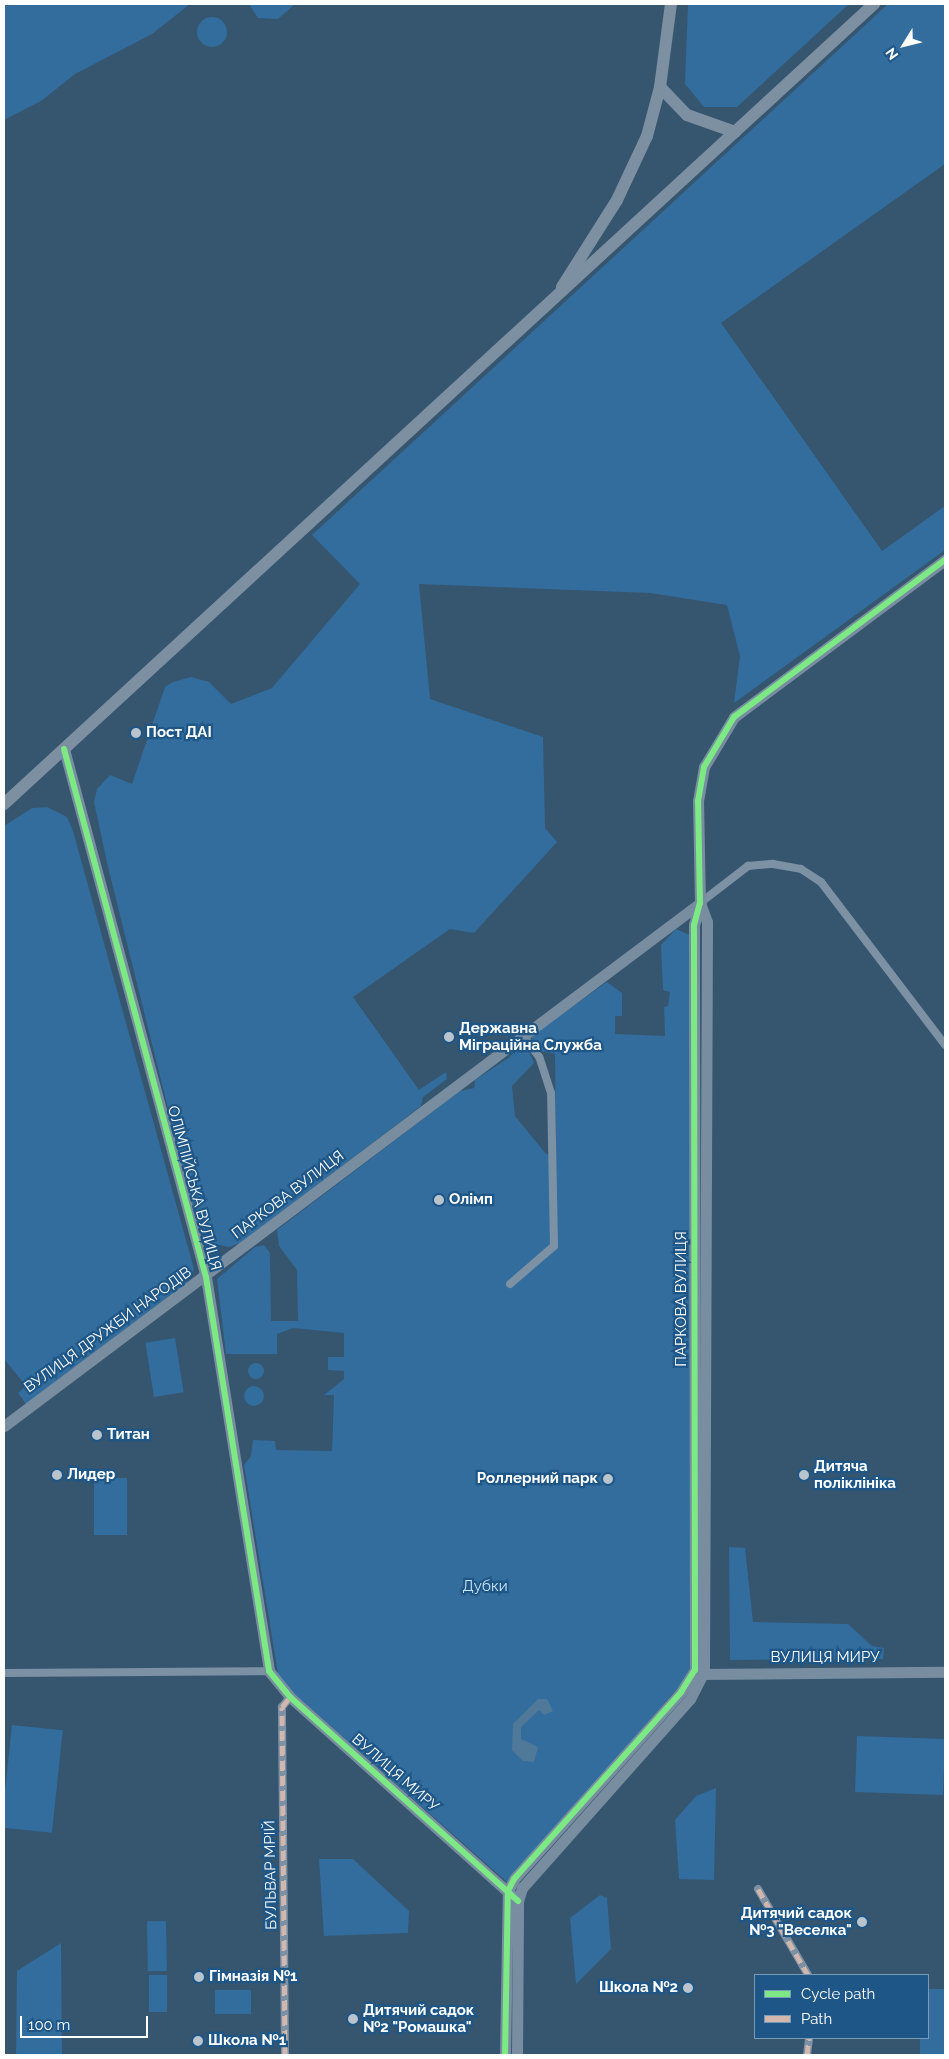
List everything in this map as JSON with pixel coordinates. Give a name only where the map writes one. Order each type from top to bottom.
[{"type":"main road","points":[[557,296],[630,176],[660,87],[671,4]]},
{"type":"main road","points":[[4,804],[874,4]]},
{"type":"main road","points":[[660,87],[687,115],[735,132]]},
{"type":"street","points":[[700,903],[698,801],[715,743],[749,706],[945,560]]},
{"type":"street","name":"ОЛІМПІЙСЬКА ВУЛИЦЯ","points":[[64,749],[206,1277],[269,1671]]},
{"type":"street","points":[[700,903],[748,866],[773,864],[801,869],[821,882],[945,1044]]},
{"type":"street","name":"ПАРКОВА ВУЛИЦЯ","points":[[206,1277],[525,1038],[700,903]]},
{"type":"street","name":"ПАРКОВА ВУЛИЦЯ","points":[[700,903],[707,922],[704,1672]]},
{"type":"street","name":"ПАРКОВА ВУЛИЦЯ","points":[[691,1676],[694,925],[700,903]]},
{"type":"street","points":[[510,1284],[554,1246],[551,1094],[539,1057],[525,1038]]},
{"type":"street","name":"ВУЛИЦЯ ДРУЖБИ НАРОДІВ","points":[[4,1426],[206,1277]]},
{"type":"street","points":[[4,1673],[269,1671]]},
{"type":"street","name":"ВУЛИЦЯ МИРУ","points":[[269,1671],[290,1697],[518,1902]]},
{"type":"street","points":[[517,2055],[518,1902],[527,1882],[690,1699],[704,1672]]},
{"type":"street","name":"ВУЛИЦЯ МИРУ","points":[[691,1676],[704,1672],[945,1672]]},
{"type":"street","points":[[506,2055],[508,1891],[518,1874],[681,1692],[691,1676]]},
{"type":"street","name":"БУЛЬВАР МРІЙ","points":[[286,2055],[282,1707],[290,1697]]},
{"type":"street","points":[[758,1889],[807,1974]]},
{"type":"street","points":[[807,2055],[809,2039]]},
{"type":"green space","points":[[4,4],[190,4],[152,34],[75,74],[41,101],[4,120]]},
{"type":"green space","points":[[249,4],[295,4],[278,19],[258,18]]},
{"type":"green space","points":[[688,4],[849,4],[737,107],[704,107],[685,84]]},
{"type":"green space","points":[[888,4],[945,4],[945,164],[721,323],[882,551],[945,506],[945,550],[734,703],[740,656],[727,605],[650,593],[419,584],[430,699],[543,737],[545,828],[557,842],[474,933],[450,929],[353,997],[419,1090],[446,1072],[447,1079],[423,1097],[421,1106],[241,1243],[229,1247],[215,1244],[198,1229],[108,867],[94,802],[97,789],[110,775],[132,784],[165,687],[173,682],[191,677],[209,682],[231,704],[272,688],[360,584],[312,535]]},
{"type":"green space","points":[[212,17],[223,21],[227,32],[223,43],[212,47],[201,43],[197,32],[201,21]]},
{"type":"green space","points":[[47,807],[67,817],[73,831],[194,1269],[187,1282],[26,1404],[18,1393],[26,1386],[4,1359],[4,826],[32,808]]},
{"type":"green space","name":"Дубки","points":[[676,929],[690,935],[690,1668],[683,1682],[508,1883],[290,1690],[278,1674],[244,1465],[251,1456],[253,1440],[275,1441],[276,1450],[332,1451],[334,1395],[324,1395],[344,1379],[344,1371],[328,1370],[328,1357],[344,1357],[344,1333],[293,1328],[277,1334],[277,1354],[226,1354],[217,1279],[255,1247],[264,1245],[270,1253],[271,1321],[298,1321],[297,1270],[279,1246],[277,1230],[460,1091],[474,1088],[475,1080],[510,1057],[518,1045],[527,1048],[534,1063],[512,1086],[515,1116],[546,1154],[556,1155],[555,1054],[537,1050],[531,1036],[607,982],[622,993],[622,1016],[615,1016],[615,1034],[665,1036],[664,1007],[668,1006],[670,992],[663,990],[661,945]]},
{"type":"green space","points":[[175,1338],[184,1392],[154,1397],[145,1343]]},
{"type":"green space","points":[[256,1363],[262,1365],[264,1371],[262,1377],[256,1379],[250,1377],[248,1371],[250,1365]]},
{"type":"green space","points":[[254,1386],[261,1389],[264,1396],[261,1403],[254,1406],[247,1403],[244,1396],[247,1389]]},
{"type":"green space","points":[[94,1478],[127,1478],[127,1535],[94,1535]]},
{"type":"green space","points":[[729,1547],[745,1548],[753,1622],[848,1624],[872,1646],[884,1648],[883,1659],[730,1660]]},
{"type":"green space","points":[[12,1725],[63,1730],[52,1833],[4,1828],[4,1801]]},
{"type":"green space","points":[[857,1736],[945,1739],[943,1795],[855,1792]]},
{"type":"green space","points":[[716,1788],[714,1880],[679,1879],[675,1820],[696,1796]]},
{"type":"green space","points":[[319,1859],[353,1859],[409,1911],[408,1933],[324,1936]]},
{"type":"green space","points":[[600,1895],[607,1898],[611,1949],[576,1984],[570,1918]]},
{"type":"green space","points":[[147,1921],[166,1921],[167,1971],[148,1971]]},
{"type":"green space","points":[[61,1943],[62,2055],[16,2055],[17,1971]]},
{"type":"green space","points":[[149,1975],[167,1975],[167,2012],[149,2012]]},
{"type":"green space","points":[[929,1989],[945,1989],[945,2055],[920,2055],[920,2039],[929,2039]]},
{"type":"green space","points":[[215,1990],[251,1990],[251,2014],[215,2014]]},
{"type":"shaded area","points":[[538,1699],[547,1699],[553,1711],[544,1715],[539,1710],[521,1727],[521,1739],[538,1747],[534,1762],[523,1761],[512,1750],[513,1724]]},
{"type":"marked path","points":[[285,2055],[282,1707],[290,1697]]},
{"type":"marked path","points":[[758,1889],[807,1974]]},
{"type":"marked path","points":[[807,2055],[809,2039]]},
{"type":"cycle path","points":[[505,2055],[508,1891],[514,1879],[681,1692],[695,1670],[694,925],[700,903],[698,801],[704,767],[734,717],[945,560]]},
{"type":"cycle path","points":[[64,749],[206,1277],[269,1671],[290,1697],[518,1901]]},
{"type":"place","name":"Пост ДАІ","points":[[136,733]]},
{"type":"place","name":"Державна Міграційна Служба","points":[[449,1037]]},
{"type":"place","name":"Олімп","points":[[439,1200]]},
{"type":"place","name":"Титан","points":[[97,1435]]},
{"type":"place","name":"Лидер","points":[[57,1475]]},
{"type":"place","name":"Дитяча поліклініка","points":[[804,1475]]},
{"type":"place","name":"Роллерний парк","points":[[608,1479]]},
{"type":"place","name":"Дитячий садок №3 \"Веселка\"","points":[[862,1922]]},
{"type":"place","name":"Гімназія №1","points":[[199,1977]]},
{"type":"place","name":"Школа №2","points":[[688,1988]]},
{"type":"place","name":"Дитячий садок №2 \"Ромашка\"","points":[[353,2019]]},
{"type":"place","name":"Школа №1","points":[[198,2041]]}]
